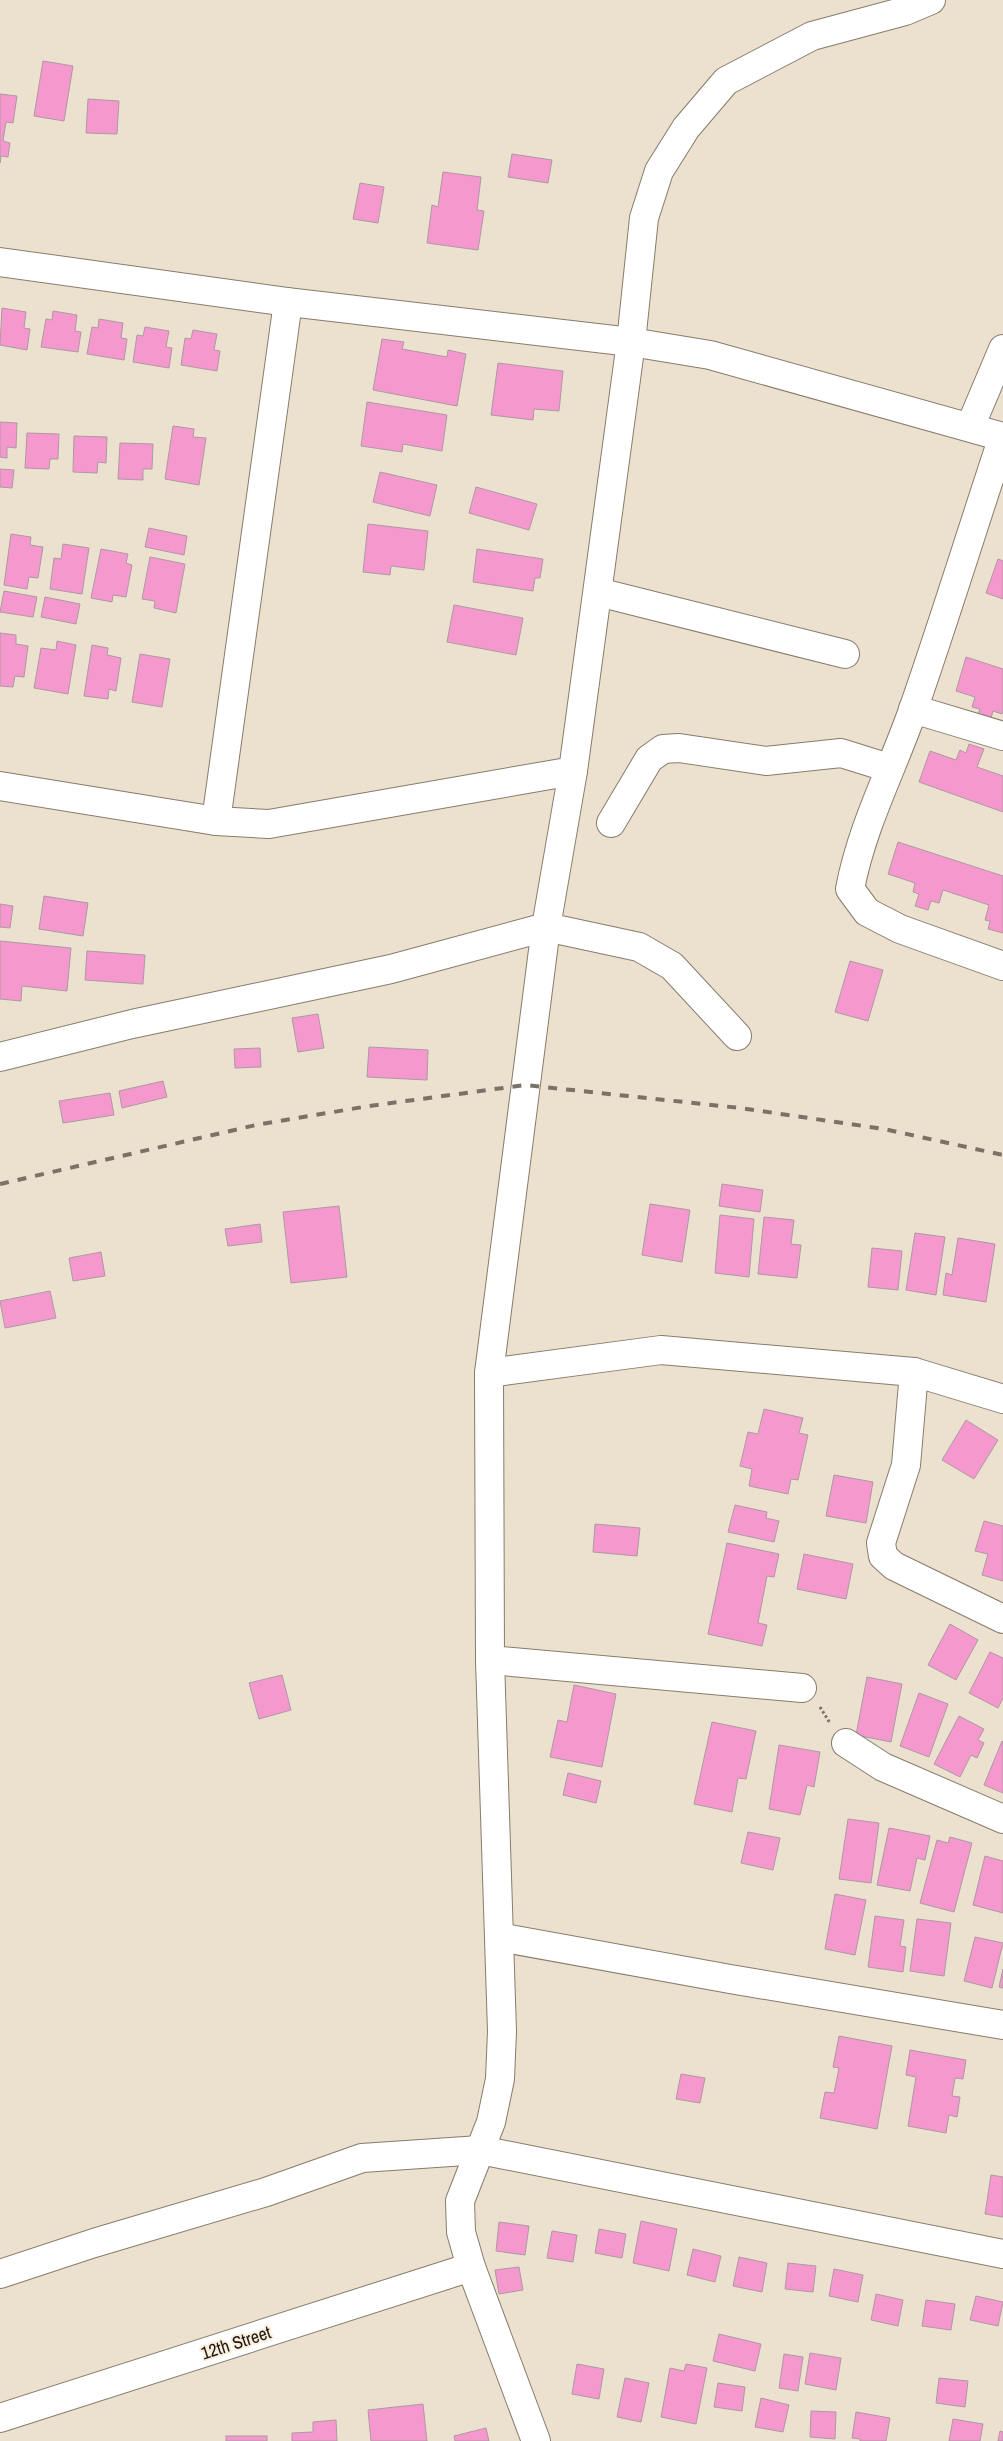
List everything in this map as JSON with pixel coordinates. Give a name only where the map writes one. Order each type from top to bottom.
[{"type":"street","points":[[536,2441],[461,2232],[460,2201],[491,2122],[500,2079],[502,2031],[490,1660],[489,1373],[546,927],[573,771],[598,592],[631,342],[644,218],[659,171],[686,128],[726,81],[812,36],[904,11],[931,0]]},
{"type":"street","points":[[0,262],[288,302],[631,342],[710,356],[1003,437],[913,709],[889,768],[856,860],[850,889],[867,912],[900,930],[1003,966]]},
{"type":"street","points":[[216,821],[288,302]]},
{"type":"street","points":[[970,428],[1003,349]]},
{"type":"street","points":[[598,592],[845,654]]},
{"type":"street","points":[[913,709],[1003,736]]},
{"type":"street","points":[[611,823],[650,759],[663,749],[679,748],[766,761],[841,753],[889,768]]},
{"type":"street","points":[[0,786],[216,821],[269,824],[573,771]]},
{"type":"street","points":[[0,1057],[132,1024],[391,969],[546,927],[639,947],[661,958],[672,966],[737,1036]]},
{"type":"street","points":[[489,1373],[661,1350],[914,1372],[1003,1399]]},
{"type":"street","points":[[914,1372],[906,1465],[881,1543],[883,1556],[894,1566],[1003,1619]]},
{"type":"street","points":[[490,1660],[802,1688]]},
{"type":"street","points":[[846,1744],[883,1766],[1003,1819]]},
{"type":"street","points":[[499,1937],[730,1979],[1003,2025]]},
{"type":"street","points":[[0,2274],[94,2243],[266,2192],[362,2158],[480,2150],[1003,2254]]},
{"type":"street","name":"12th Street","points":[[0,2418],[472,2267]]},
{"type":"building","points":[[43,61],[73,66],[64,121],[34,116]]},
{"type":"building","points":[[0,94],[17,96],[13,123],[6,122],[3,141],[10,143],[8,157],[1,156],[0,163]]},
{"type":"building","points":[[88,99],[119,101],[117,134],[86,133]]},
{"type":"building","points":[[512,154],[552,160],[548,183],[508,177]]},
{"type":"building","points":[[443,172],[481,177],[477,210],[484,211],[478,250],[427,243],[432,205],[438,207]]},
{"type":"building","points":[[360,183],[384,187],[378,223],[353,219]]},
{"type":"building","points":[[2,308],[26,312],[24,328],[30,329],[27,350],[0,345]]},
{"type":"building","points":[[53,311],[77,315],[75,331],[81,332],[78,352],[41,347],[46,319],[52,320]]},
{"type":"building","points":[[99,319],[123,323],[121,338],[127,339],[124,360],[87,354],[92,327],[98,328]]},
{"type":"building","points":[[145,327],[169,331],[166,347],[172,348],[169,368],[133,362],[137,335],[143,336]]},
{"type":"building","points":[[193,330],[217,334],[214,350],[220,351],[217,371],[181,365],[185,338],[191,339]]},
{"type":"building","points":[[382,339],[404,342],[402,349],[447,357],[448,350],[466,354],[457,406],[373,390]]},
{"type":"building","points":[[498,363],[563,371],[559,411],[534,409],[533,420],[491,415]]},
{"type":"building","points":[[367,402],[447,415],[442,451],[403,444],[402,452],[361,446]]},
{"type":"building","points":[[0,422],[17,423],[16,448],[7,447],[7,458],[0,457]]},
{"type":"building","points":[[173,426],[194,429],[193,437],[206,438],[199,485],[165,479]]},
{"type":"building","points":[[27,433],[59,434],[58,459],[50,459],[49,469],[25,468]]},
{"type":"building","points":[[74,436],[107,437],[106,463],[98,462],[97,473],[73,472]]},
{"type":"building","points":[[120,443],[153,444],[152,469],[143,469],[143,480],[118,479]]},
{"type":"building","points":[[0,469],[14,470],[12,488],[0,487]]},
{"type":"building","points":[[380,472],[437,485],[430,516],[373,502]]},
{"type":"building","points":[[476,487],[537,504],[529,530],[469,513]]},
{"type":"building","points":[[368,524],[428,531],[424,570],[391,566],[390,575],[363,572]]},
{"type":"building","points":[[149,528],[187,536],[184,555],[145,547]]},
{"type":"building","points":[[11,534],[31,537],[30,545],[43,547],[38,578],[29,577],[27,589],[4,585]]},
{"type":"building","points":[[63,544],[89,548],[82,594],[50,589],[54,558],[61,559]]},
{"type":"building","points":[[101,549],[128,554],[126,563],[132,565],[126,597],[113,595],[112,602],[91,598]]},
{"type":"building","points":[[477,549],[543,559],[540,578],[535,578],[533,591],[473,582]]},
{"type":"building","points":[[150,557],[185,564],[176,613],[154,608],[155,601],[142,599]]},
{"type":"building","points":[[998,559],[1003,561],[1003,599],[986,593]]},
{"type":"building","points":[[4,591],[37,597],[33,617],[0,612]]},
{"type":"building","points":[[45,597],[80,604],[76,624],[41,617]]},
{"type":"building","points":[[454,605],[523,618],[516,655],[447,642]]},
{"type":"building","points":[[0,633],[16,635],[16,644],[28,646],[24,677],[15,676],[13,687],[0,686]]},
{"type":"building","points":[[57,641],[76,645],[68,694],[34,688],[41,648],[56,650]]},
{"type":"building","points":[[92,645],[108,648],[107,655],[121,658],[116,691],[109,689],[108,699],[84,696]]},
{"type":"building","points":[[140,654],[170,659],[162,707],[132,702]]},
{"type":"building","points":[[966,657],[1003,669],[1003,711],[1002,714],[993,711],[990,722],[977,718],[980,709],[972,707],[975,697],[956,691]]},
{"type":"building","points":[[969,744],[984,749],[977,767],[1003,776],[1003,812],[919,782],[930,751],[956,760],[960,750],[966,753]]},
{"type":"building","points":[[898,842],[1003,876],[1003,933],[988,929],[990,921],[985,920],[989,905],[943,890],[939,903],[931,901],[928,910],[915,906],[919,894],[913,892],[915,883],[888,874]]},
{"type":"building","points":[[44,896],[88,903],[83,936],[39,929]]},
{"type":"building","points":[[0,904],[13,906],[10,928],[0,927]]},
{"type":"building","points":[[0,941],[71,948],[67,991],[22,986],[21,1001],[0,999]]},
{"type":"building","points":[[87,951],[145,955],[143,984],[85,980]]},
{"type":"building","points":[[850,961],[883,970],[868,1021],[835,1012]]},
{"type":"building","points":[[318,1014],[324,1048],[298,1052],[292,1018]]},
{"type":"building","points":[[369,1047],[428,1050],[427,1080],[367,1077]]},
{"type":"building","points":[[260,1048],[261,1067],[235,1068],[234,1049]]},
{"type":"building","points":[[163,1081],[167,1097],[122,1108],[119,1091]]},
{"type":"building","points":[[110,1093],[114,1115],[63,1123],[59,1101]]},
{"type":"building","points":[[722,1184],[763,1190],[760,1212],[719,1206]]},
{"type":"building","points":[[650,1204],[690,1210],[682,1262],[642,1255]]},
{"type":"building","points":[[339,1206],[347,1277],[291,1283],[283,1212]]},
{"type":"building","points":[[720,1215],[754,1219],[749,1277],[715,1273]]},
{"type":"building","points":[[764,1217],[794,1220],[791,1244],[801,1245],[797,1278],[758,1274]]},
{"type":"building","points":[[260,1224],[262,1242],[228,1246],[225,1229]]},
{"type":"building","points":[[915,1233],[945,1237],[936,1295],[906,1290]]},
{"type":"building","points":[[958,1238],[995,1244],[986,1302],[943,1295],[946,1273],[952,1275]]},
{"type":"building","points":[[872,1248],[902,1251],[898,1290],[868,1287]]},
{"type":"building","points":[[101,1252],[105,1276],[73,1281],[69,1258]]},
{"type":"building","points":[[50,1291],[56,1318],[5,1328],[0,1301]]},
{"type":"building","points":[[764,1409],[803,1418],[799,1433],[808,1435],[798,1480],[791,1479],[788,1494],[749,1486],[752,1469],[740,1466],[748,1432],[758,1434]]},
{"type":"building","points":[[966,1420],[998,1440],[974,1479],[942,1460]]},
{"type":"building","points":[[834,1475],[873,1482],[866,1523],[826,1516]]},
{"type":"building","points":[[735,1505],[767,1512],[766,1518],[779,1521],[774,1542],[728,1532]]},
{"type":"building","points":[[984,1521],[1003,1526],[1003,1581],[982,1575],[988,1554],[975,1551]]},
{"type":"building","points":[[595,1524],[640,1528],[637,1556],[593,1552]]},
{"type":"building","points":[[727,1543],[779,1554],[774,1577],[767,1576],[758,1623],[767,1625],[762,1646],[708,1634]]},
{"type":"building","points":[[804,1554],[853,1564],[846,1599],[797,1589]]},
{"type":"building","points":[[950,1624],[978,1640],[956,1680],[928,1665]]},
{"type":"building","points":[[990,1652],[1003,1658],[1003,1698],[998,1708],[969,1693]]},
{"type":"building","points":[[282,1675],[291,1710],[259,1719],[249,1683]]},
{"type":"building","points":[[867,1677],[902,1684],[891,1742],[856,1735]]},
{"type":"building","points":[[574,1685],[616,1694],[602,1767],[550,1757],[558,1720],[567,1722]]},
{"type":"building","points":[[919,1693],[948,1704],[929,1757],[900,1746]]},
{"type":"building","points":[[959,1716],[984,1729],[978,1740],[984,1743],[977,1758],[971,1755],[960,1777],[934,1764]]},
{"type":"building","points":[[712,1722],[756,1731],[746,1779],[738,1778],[732,1812],[694,1804]]},
{"type":"building","points":[[1003,1742],[1003,1793],[984,1785]]},
{"type":"building","points":[[779,1745],[820,1752],[814,1787],[807,1785],[800,1815],[769,1809]]},
{"type":"building","points":[[568,1773],[601,1781],[596,1803],[563,1795]]},
{"type":"building","points":[[848,1819],[879,1823],[871,1883],[839,1879]]},
{"type":"building","points":[[889,1828],[930,1836],[925,1860],[917,1858],[910,1891],[877,1885]]},
{"type":"building","points":[[748,1832],[780,1838],[773,1870],[741,1863]]},
{"type":"building","points":[[950,1837],[972,1843],[954,1912],[920,1903],[937,1840],[948,1843]]},
{"type":"building","points":[[985,1856],[1003,1861],[1003,1913],[973,1905]]},
{"type":"building","points":[[835,1894],[866,1900],[855,1955],[825,1949]]},
{"type":"building","points":[[875,1916],[904,1920],[900,1946],[906,1947],[903,1972],[868,1967]]},
{"type":"building","points":[[917,1919],[951,1923],[944,1976],[910,1971]]},
{"type":"building","points":[[975,1937],[1003,1943],[992,1988],[964,1981]]},
{"type":"building","points":[[1003,1969],[1003,1988],[999,1987]]},
{"type":"building","points":[[839,2036],[892,2046],[877,2129],[820,2118],[825,2092],[834,2093],[839,2068],[833,2067]]},
{"type":"building","points":[[910,2050],[966,2060],[963,2079],[955,2078],[952,2096],[960,2097],[957,2117],[949,2115],[946,2133],[908,2126],[916,2077],[906,2075]]},
{"type":"building","points":[[681,2074],[705,2078],[700,2103],[676,2099]]},
{"type":"building","points":[[991,2175],[1003,2177],[1003,2217],[985,2214]]},
{"type":"building","points":[[641,2221],[677,2229],[669,2271],[633,2263]]},
{"type":"building","points":[[499,2222],[529,2226],[525,2255],[496,2251]]},
{"type":"building","points":[[599,2229],[626,2234],[622,2258],[595,2253]]},
{"type":"building","points":[[552,2231],[577,2235],[573,2262],[547,2258]]},
{"type":"building","points":[[693,2249],[721,2256],[715,2282],[687,2275]]},
{"type":"building","points":[[739,2257],[767,2263],[762,2292],[733,2286]]},
{"type":"building","points":[[788,2263],[816,2266],[813,2292],[785,2289]]},
{"type":"building","points":[[519,2267],[523,2290],[499,2294],[495,2270]]},
{"type":"building","points":[[834,2269],[863,2275],[858,2302],[829,2296]]},
{"type":"building","points":[[876,2294],[903,2300],[898,2326],[871,2320]]},
{"type":"building","points":[[976,2296],[1003,2302],[998,2326],[970,2320]]},
{"type":"building","points":[[926,2300],[955,2304],[951,2330],[922,2326]]},
{"type":"building","points":[[719,2334],[761,2344],[755,2371],[713,2361]]},
{"type":"building","points":[[810,2353],[841,2358],[836,2390],[805,2384]]},
{"type":"building","points":[[784,2354],[803,2357],[798,2391],[779,2388]]},
{"type":"building","points":[[577,2364],[604,2369],[599,2399],[572,2394]]},
{"type":"building","points":[[686,2364],[707,2368],[696,2424],[661,2417],[670,2368],[684,2371]]},
{"type":"building","points":[[625,2378],[649,2383],[641,2422],[617,2417]]},
{"type":"building","points":[[939,2378],[968,2381],[965,2407],[936,2403]]},
{"type":"building","points":[[718,2383],[745,2387],[742,2411],[714,2407]]},
{"type":"building","points":[[761,2398],[789,2405],[783,2432],[755,2427]]},
{"type":"building","points":[[423,2404],[427,2441],[371,2441],[368,2410]]},
{"type":"building","points":[[811,2411],[836,2412],[835,2439],[810,2437]]},
{"type":"building","points":[[856,2412],[890,2418],[886,2441],[860,2441],[860,2439],[852,2438]]},
{"type":"building","points":[[953,2419],[983,2424],[980,2441],[949,2441]]},
{"type":"building","points":[[336,2420],[337,2441],[292,2441],[292,2433],[313,2432],[313,2422]]},
{"type":"building","points":[[486,2428],[489,2441],[455,2441],[454,2436]]},
{"type":"building","points":[[1000,2431],[1003,2432],[1003,2441],[998,2441]]},
{"type":"building","points":[[226,2436],[267,2436],[267,2441],[226,2441]]},
{"type":"railway","points":[[0,1184],[256,1125],[369,1106],[525,1085],[740,1108],[884,1129],[1003,1155]]}]
